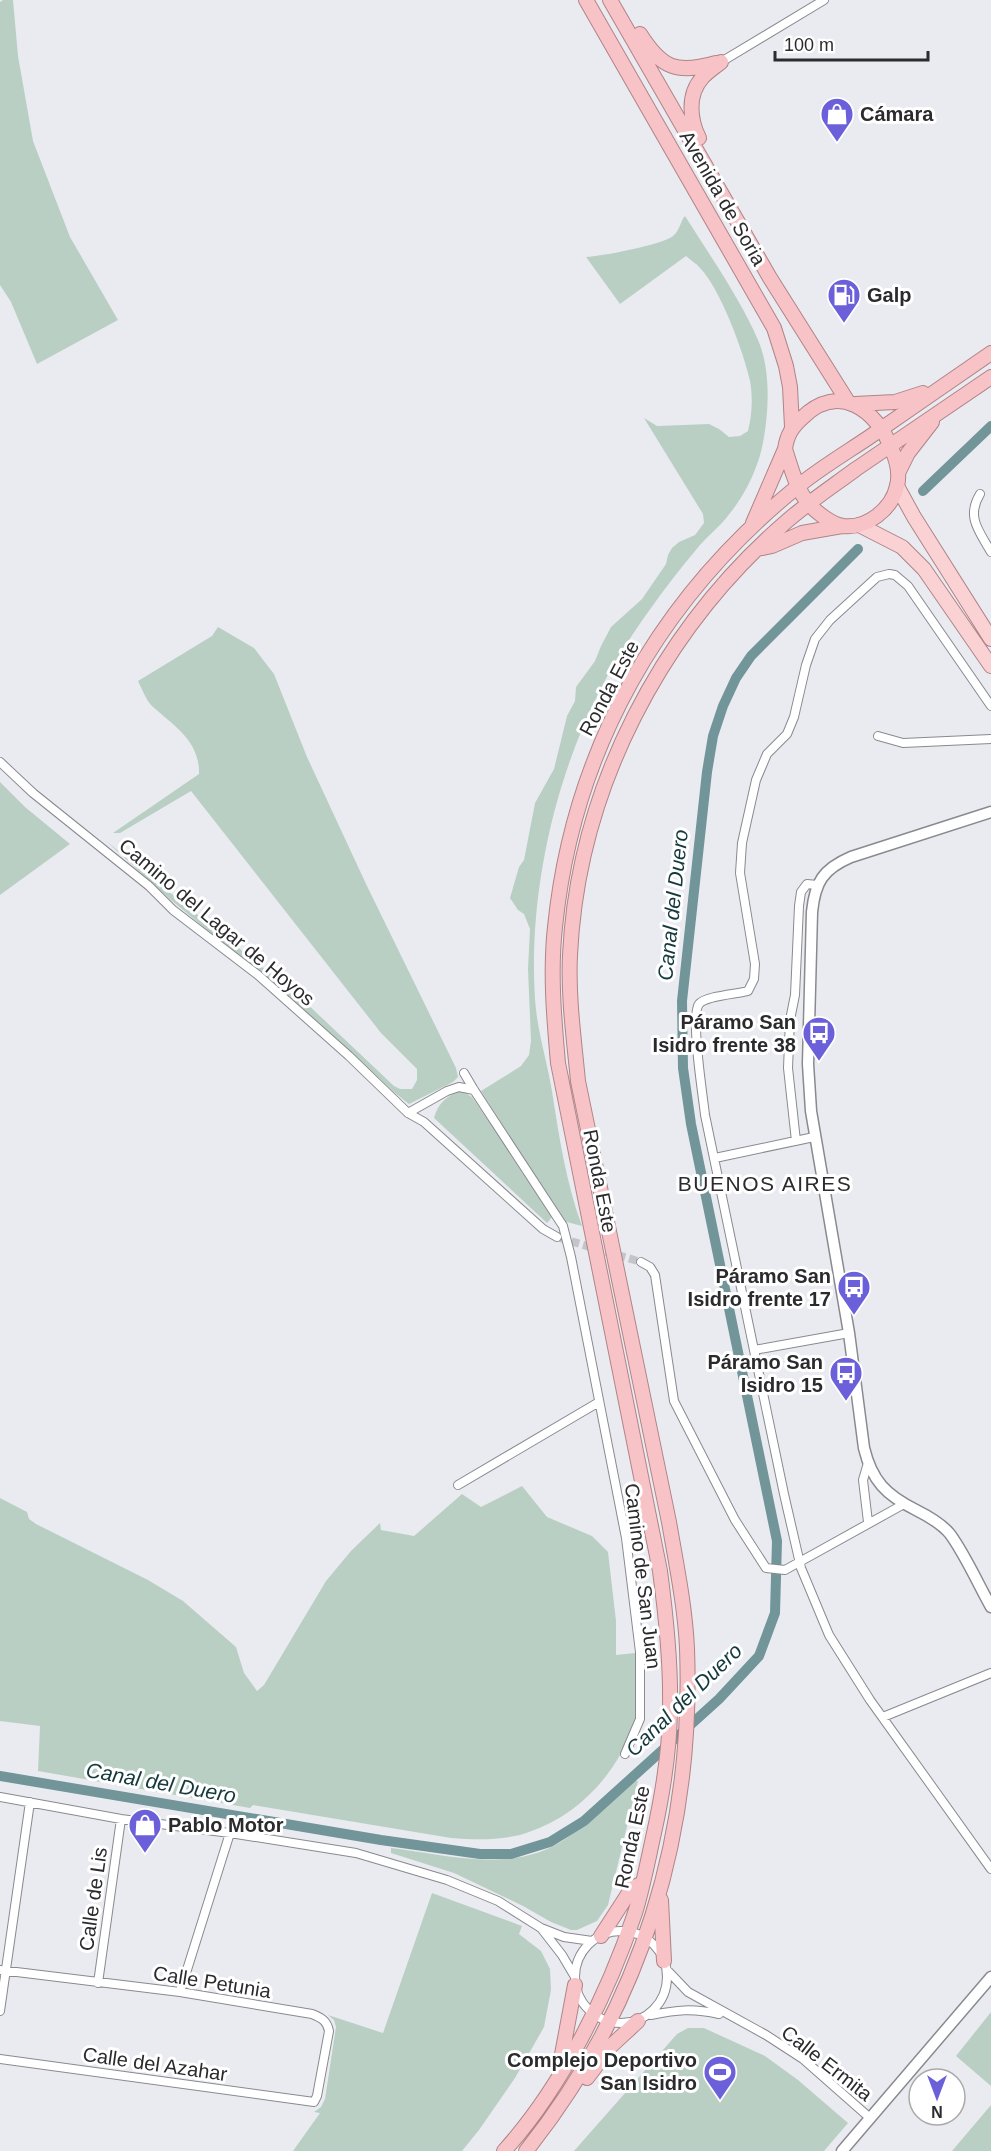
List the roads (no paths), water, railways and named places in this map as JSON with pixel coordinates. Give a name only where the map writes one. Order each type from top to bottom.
[{"type":"highway","name":"Avenida de Soria","points":[[586,0],[774,328],[790,387],[792,427]]},
{"type":"highway","name":"Avenida de Soria","points":[[611,0],[770,278],[851,403],[869,413],[882,428],[891,445],[898,479]]},
{"type":"highway","points":[[611,0],[631,20],[652,53],[663,62],[675,68],[694,70],[721,62]]},
{"type":"highway","points":[[721,62],[701,79],[693,95],[691,111],[693,125],[738,222]]},
{"type":"highway","name":"Ronda Este","points":[[504,2151],[556,2081],[612,1975],[643,1883],[666,1765],[670,1708],[669,1638],[660,1571],[558,1063],[553,1006],[554,928],[578,807],[601,742],[627,689],[662,630],[705,576],[750,528],[798,486],[991,353]]},
{"type":"highway","name":"Ronda Este","points":[[526,2151],[574,2085],[610,2022],[629,1982],[645,1938],[661,1890],[673,1839],[687,1707],[687,1646],[669,1522],[578,1081],[572,1015],[570,955],[586,848],[599,800],[628,728],[664,663],[719,590],[755,550],[808,503],[991,377]]},
{"type":"highway","points":[[750,528],[785,449],[792,427],[819,405],[832,401],[895,402],[936,389]]},
{"type":"highway","points":[[755,550],[772,546],[802,533],[859,525],[873,519],[890,502],[913,446],[942,410]]},
{"type":"highway","points":[[785,449],[798,486],[808,503],[822,516],[842,526]]},
{"type":"highway","points":[[596,1938],[632,1887],[643,1883]]},
{"type":"highway","points":[[661,1890],[666,1966]]},
{"type":"highway","points":[[556,2081],[575,1981]]},
{"type":"highway","points":[[574,2085],[586,2079],[611,2046],[645,2018]]},
{"type":"main road","points":[[898,479],[920,527],[991,639]]},
{"type":"main road","points":[[859,525],[902,548],[924,570],[991,666]]},
{"type":"street","points":[[721,62],[824,0]]},
{"type":"street","points":[[980,494],[973,505],[972,516],[991,552]]},
{"type":"street","points":[[991,706],[908,586],[895,575],[877,577],[830,620],[815,639],[806,665],[794,717],[787,734],[767,754],[756,780],[742,843],[740,873],[754,964],[754,979],[748,991],[706,999],[699,1004],[695,1015],[700,1081],[799,1562],[829,1635],[883,1717],[991,1869]]},
{"type":"street","points":[[878,736],[903,743],[991,740]]},
{"type":"street","name":"Camino del Lagar de Hoyos","points":[[0,762],[33,793],[148,886],[172,910],[258,975],[349,1056],[408,1113],[424,1122],[543,1229],[557,1237]]},
{"type":"street","points":[[991,812],[851,857],[837,864],[820,879],[813,894],[808,1064],[814,1137],[849,1333],[868,1464],[879,1483],[892,1496],[936,1520],[949,1533],[991,1607]]},
{"type":"street","points":[[796,1140],[789,1068],[790,1020],[795,995],[799,906],[801,892],[807,884],[818,885]]},
{"type":"street","name":"Camino de San Juan","points":[[464,1072],[563,1226],[571,1257],[626,1538],[640,1652],[640,1719],[625,1754]]},
{"type":"street","points":[[408,1113],[447,1091],[459,1087],[474,1090]]},
{"type":"street","points":[[715,1158],[814,1137]]},
{"type":"street","points":[[640,1262],[650,1267],[655,1275],[674,1401],[735,1520],[766,1568],[785,1570],[904,1504]]},
{"type":"street","points":[[754,1350],[849,1333]]},
{"type":"street","points":[[458,1485],[599,1401]]},
{"type":"street","points":[[868,1464],[863,1480],[868,1522]]},
{"type":"street","points":[[883,1717],[991,1673]]},
{"type":"street","points":[[0,1797],[120,1819],[230,1833],[356,1853],[447,1880],[498,1901],[541,1928],[564,1937],[596,1938],[614,1932],[628,1932],[645,1938]]},
{"type":"street","points":[[0,2011],[2,1970],[30,1802]]},
{"type":"street","name":"Calle de Lis","points":[[99,1983],[120,1819]]},
{"type":"street","points":[[180,1992],[230,1833]]},
{"type":"street","points":[[541,1928],[562,1955],[575,1981],[579,1996],[593,2014],[610,2022]]},
{"type":"street","points":[[575,1981],[578,1963],[584,1950],[596,1938]]},
{"type":"street","name":"Calle Ermita","points":[[645,1938],[657,1948],[666,1966],[688,1992],[766,2035],[803,2059],[870,2118]]},
{"type":"street","points":[[645,2018],[660,2004],[665,1992],[666,1966]]},
{"type":"street","name":"Calle Petunia","points":[[2,1970],[180,1992],[312,2014],[322,2018],[328,2024],[329,2031],[317,2096],[314,2102],[306,2101]]},
{"type":"street","points":[[842,2151],[991,1977]]},
{"type":"street","name":"Calle Ermita","points":[[610,2022],[625,2023],[683,2009],[695,2009],[731,2017]]},
{"type":"street","name":"Calle del Azahar","points":[[0,2059],[306,2101]]},
{"type":"waterway","name":"Canal del Duero","points":[[923,491],[991,426]]},
{"type":"waterway","name":"Canal del Duero","points":[[0,1776],[381,1840],[480,1854],[511,1854],[550,1842],[584,1821],[719,1699],[759,1656],[775,1613],[777,1541],[691,1124],[683,1068],[682,1001],[707,772],[713,736],[723,706],[736,678],[751,656],[858,549]]},
{"type":"tunnel","points":[[560,1238],[641,1262]]},
{"type":"place","name":"Cámara","points":[[837,143]]},
{"type":"place","name":"Galp","points":[[844,324]]},
{"type":"place","name":"Páramo San Isidro frente 38","points":[[819,1062]]},
{"type":"place","name":"Páramo San Isidro frente 17","points":[[854,1316]]},
{"type":"place","name":"Páramo San Isidro 15","points":[[846,1402]]},
{"type":"place","name":"Pablo Motor","points":[[145,1854]]},
{"type":"place","name":"Complejo Deportivo San Isidro","points":[[720,2101]]},
{"type":"district","name":"BUENOS AIRES","points":[[765,1184]]}]
